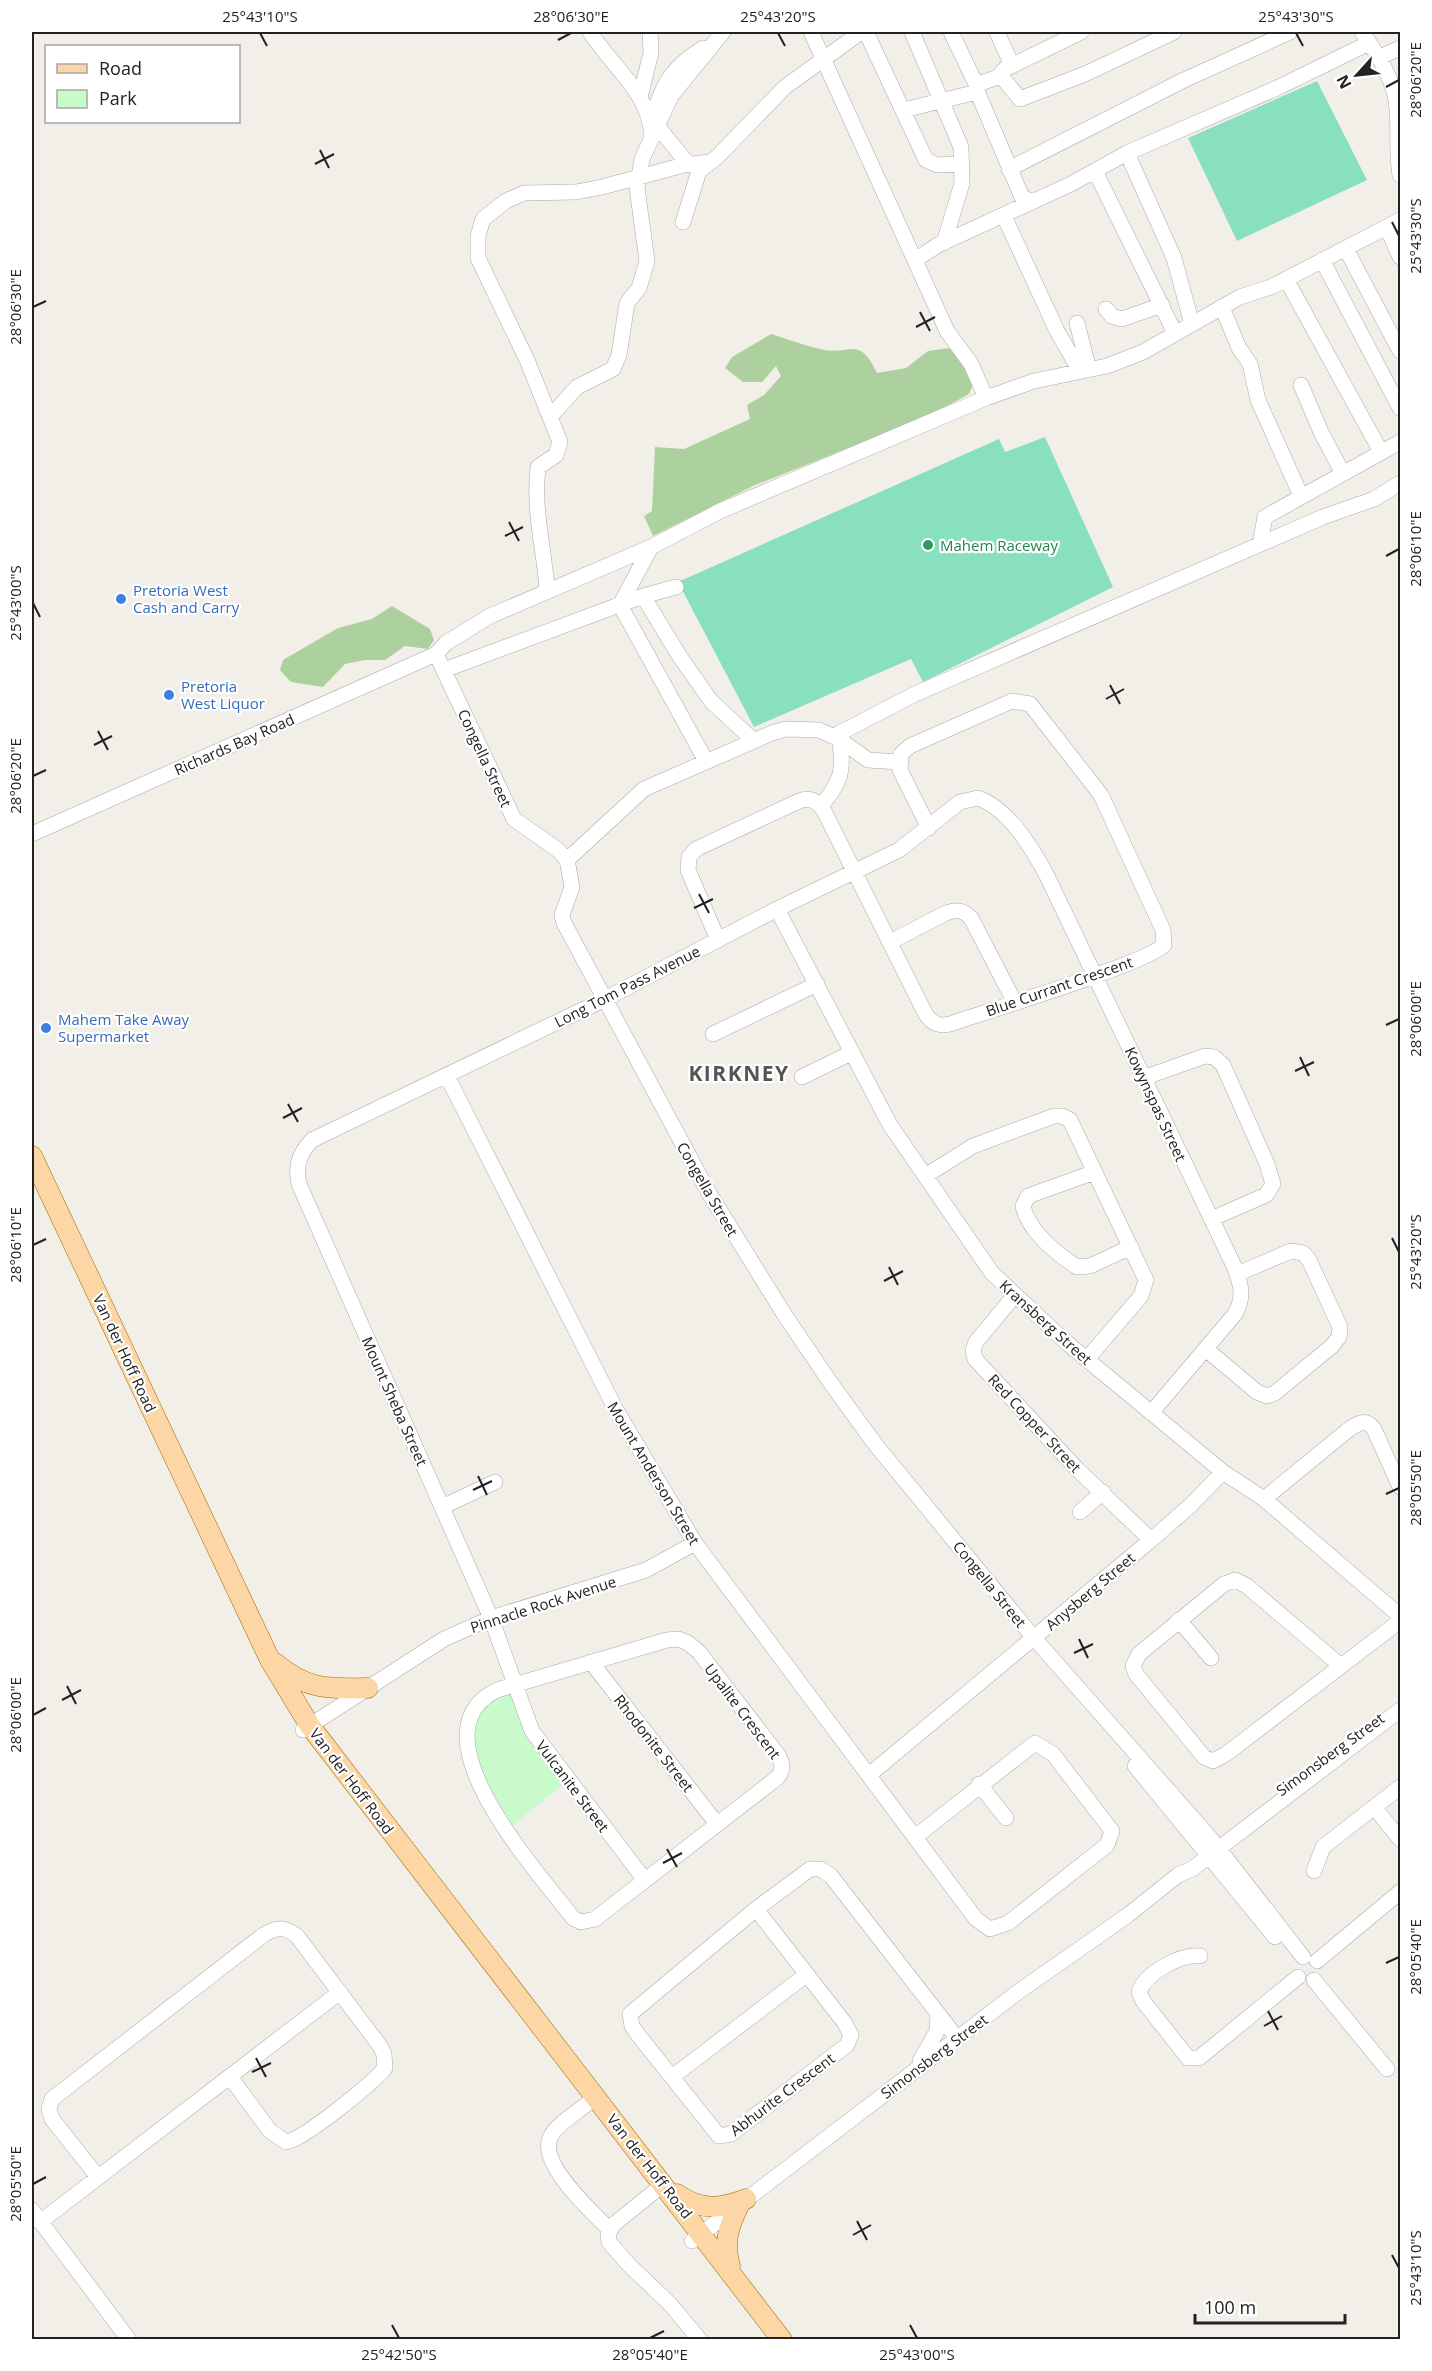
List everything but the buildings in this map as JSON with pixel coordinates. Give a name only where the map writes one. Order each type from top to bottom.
[{"type":"main road","name":"Van der Hoff Road","points":[[32,1156],[270,1660],[307,1728],[589,2102],[661,2189]]},
{"type":"main road","name":"Van der Hoff Road","points":[[32,1171],[187,1500],[245,1631],[282,1699],[544,2032],[697,2237],[769,2340]]},
{"type":"main road","points":[[270,1660],[292,1676],[314,1686],[337,1689],[368,1688]]},
{"type":"main road","points":[[661,2189],[703,2208],[727,2206],[743,2201]]},
{"type":"main road","points":[[731,2272],[726,2249],[727,2236],[743,2201]]},
{"type":"main road","name":"Van der Hoff Road","points":[[697,2237],[731,2272],[782,2340]]},
{"type":"street","points":[[590,32],[640,97],[654,128],[689,165]]},
{"type":"street","points":[[640,97],[651,53],[650,32]]},
{"type":"street","points":[[551,416],[577,387],[613,369],[619,355],[627,303],[639,288],[647,261],[638,179],[642,159],[654,128],[678,84],[721,32]]},
{"type":"street","points":[[811,32],[947,331],[971,364],[986,398]]},
{"type":"street","points":[[683,222],[696,177],[710,162],[717,158],[785,87],[861,32]]},
{"type":"street","points":[[866,32],[926,160],[938,165],[962,164]]},
{"type":"street","points":[[912,32],[961,147],[962,183],[944,243]]},
{"type":"street","points":[[951,32],[1022,197],[1031,201]]},
{"type":"street","points":[[997,32],[1012,66]]},
{"type":"street","points":[[904,110],[942,102],[977,88],[1012,66],[1081,32]]},
{"type":"street","points":[[999,76],[1004,78],[1016,97],[1020,99],[1084,74],[1174,32]]},
{"type":"street","points":[[1009,168],[1184,80],[1290,32]]},
{"type":"street","points":[[915,260],[944,243],[1004,216],[1127,153],[1277,88],[1366,37],[1391,81],[1399,104],[1401,175]]},
{"type":"street","points":[[1378,58],[1401,48]]},
{"type":"street","points":[[1127,153],[1174,258],[1188,302],[1192,324]]},
{"type":"street","points":[[547,590],[536,511],[538,467],[556,455],[560,446],[551,416],[478,258],[480,226],[483,219],[520,194],[576,192],[710,162]]},
{"type":"street","points":[[1095,171],[1175,333]]},
{"type":"street","points":[[1004,216],[1057,331],[1084,371]]},
{"type":"street","points":[[1394,223],[1401,257]]},
{"type":"street","name":"Richards Bay Road","points":[[32,834],[436,654],[446,643],[490,616],[651,546],[720,511],[986,398],[1034,381],[1084,371],[1143,352],[1222,308],[1286,279],[1394,223]]},
{"type":"street","points":[[1346,249],[1401,351]]},
{"type":"street","points":[[1322,260],[1401,408]]},
{"type":"street","points":[[1286,279],[1381,452]]},
{"type":"street","points":[[1106,309],[1112,315],[1122,319],[1162,306]]},
{"type":"street","points":[[1222,308],[1239,348],[1250,364],[1258,400],[1301,496]]},
{"type":"street","points":[[1077,323],[1084,371]]},
{"type":"street","points":[[1301,385],[1321,432],[1342,472]]},
{"type":"street","points":[[1260,544],[1264,517],[1342,472],[1401,442]]},
{"type":"street","points":[[836,737],[915,694],[1323,517],[1374,499],[1401,483]]},
{"type":"street","points":[[620,605],[651,546]]},
{"type":"street","points":[[444,670],[643,596],[676,586]]},
{"type":"street","points":[[643,596],[680,657],[711,700],[754,741]]},
{"type":"street","points":[[620,605],[706,761]]},
{"type":"street","name":"Congella Street","points":[[436,654],[514,819],[558,850],[567,860],[572,887],[562,915],[564,923],[709,1193],[784,1314],[875,1443],[1076,1687],[1084,1702],[1210,1849],[1304,1965]]},
{"type":"street","name":"Blue Currant Crescent","points":[[821,806],[925,1013],[934,1023],[950,1024],[1158,951],[1164,945],[1164,936],[1106,802],[1034,707],[1022,701],[1012,701],[910,747],[901,754],[899,762]]},
{"type":"street","points":[[567,860],[644,789],[786,729],[819,730],[836,737],[868,760],[899,762],[901,773],[929,828]]},
{"type":"street","points":[[718,940],[688,870],[687,861],[691,853],[799,801],[809,799],[821,806],[839,782],[841,775],[842,755],[836,737]]},
{"type":"street","points":[[841,775],[868,760]]},
{"type":"street","name":"Long Tom Pass Avenue","points":[[299,1184],[297,1164],[301,1152],[312,1140],[605,999],[777,909],[899,850],[960,802],[978,798]]},
{"type":"street","name":"Kowynspas Street","points":[[978,798],[997,808],[1037,857],[1211,1219],[1237,1274],[1242,1290],[1241,1303],[1207,1350],[1151,1413]]},
{"type":"street","name":"Kransberg Street","points":[[777,909],[890,1125],[992,1273],[1014,1296],[1086,1359],[1223,1472],[1264,1499],[1401,1616]]},
{"type":"street","points":[[890,942],[953,910],[966,913],[1014,1001]]},
{"type":"street","points":[[713,1034],[817,984]]},
{"type":"street","points":[[802,1077],[851,1053]]},
{"type":"street","points":[[1143,1078],[1205,1056],[1217,1058],[1223,1065],[1267,1164],[1273,1184],[1266,1195],[1211,1219]]},
{"type":"street","name":"Mount Anderson Street","points":[[447,1076],[615,1408],[695,1543],[976,1919],[990,1929],[1008,1923],[1107,1845],[1112,1831],[1053,1754],[1039,1743],[1029,1745],[915,1837]]},
{"type":"street","points":[[925,1176],[979,1143],[1062,1116],[1073,1123],[1146,1280],[1145,1288],[1086,1359]]},
{"type":"street","points":[[1095,1172],[1029,1196],[1023,1206],[1027,1218],[1048,1244],[1077,1267],[1090,1266],[1131,1247]]},
{"type":"street","name":"Mount Sheba Street","points":[[299,1184],[492,1618]]},
{"type":"street","points":[[1207,1350],[1257,1392],[1267,1396],[1275,1393],[1340,1337],[1340,1327],[1310,1260],[1303,1253],[1291,1251],[1237,1274]]},
{"type":"street","name":"Red Copper Street","points":[[1014,1296],[976,1342],[973,1350],[975,1359],[1078,1470],[1151,1540]]},
{"type":"street","points":[[1264,1499],[1348,1430],[1363,1422],[1370,1424],[1374,1429],[1401,1487]]},
{"type":"street","name":"Anysberg Street","points":[[869,1774],[1151,1540],[1190,1506],[1223,1472]]},
{"type":"street","points":[[442,1507],[495,1482]]},
{"type":"street","points":[[1080,1512],[1103,1492]]},
{"type":"street","name":"Pinnacle Rock Avenue","points":[[307,1728],[444,1639],[492,1618],[646,1570],[695,1543]]},
{"type":"street","points":[[1341,1666],[1238,1580],[1227,1582],[1135,1657],[1133,1669],[1208,1760],[1215,1760],[1226,1754],[1401,1621]]},
{"type":"street","name":"Vulcanite Street","points":[[492,1618],[538,1740],[644,1879]]},
{"type":"street","points":[[1179,1620],[1211,1658]]},
{"type":"street","name":"Upalite Crescent","points":[[667,1640],[685,1641],[699,1652],[778,1755],[783,1768],[777,1778],[595,1919],[587,1922],[577,1920],[492,1811],[468,1748],[466,1725],[490,1694],[516,1683],[591,1662],[667,1640]]},
{"type":"street","name":"Rhodonite Street","points":[[591,1662],[717,1824]]},
{"type":"street","name":"Simonsberg Street","points":[[1210,1849],[1401,1704]]},
{"type":"street","name":"Simonsberg Street","points":[[697,2237],[957,2038],[1178,1875],[1186,1862],[1210,1849],[1401,1710]]},
{"type":"street","points":[[979,1784],[1006,1818]]},
{"type":"street","points":[[1314,1871],[1323,1847],[1401,1787]]},
{"type":"street","points":[[1374,1807],[1401,1839]]},
{"type":"street","name":"Abhurite Crescent","points":[[756,1908],[844,2022],[850,2035],[847,2045],[725,2136],[713,2132],[633,2026],[630,2014],[756,1908],[805,1872],[814,1869],[826,1872],[957,2038]]},
{"type":"street","points":[[1200,1956],[1183,1956],[1173,1961],[1143,1984],[1139,1992],[1143,2001],[1188,2058],[1199,2058],[1304,1965],[1401,1892]]},
{"type":"street","points":[[98,2177],[52,2119],[49,2109],[52,2099],[271,1930],[288,1930],[297,1936],[384,2054],[385,2068],[369,2084],[308,2131],[286,2142],[277,2139],[270,2131],[230,2077]]},
{"type":"street","points":[[1304,1965],[1307,1982],[1314,1980],[1387,2069]]},
{"type":"street","points":[[672,2077],[806,1975]]},
{"type":"street","points":[[129,2340],[36,2216],[98,2177],[340,1992]]},
{"type":"street","points":[[911,2073],[937,2031],[938,2014]]},
{"type":"street","points":[[589,2102],[551,2135],[548,2151],[565,2181],[610,2230]]},
{"type":"street","points":[[661,2189],[610,2230],[608,2238],[612,2247],[670,2304],[700,2340]]},
{"type":"green space","points":[[1317,81],[1367,180],[1237,241],[1188,138]]},
{"type":"green space","points":[[771,334],[830,351],[858,350],[870,361],[877,373],[906,368],[928,351],[948,348],[958,354],[973,384],[969,394],[931,415],[753,486],[653,536],[644,516],[652,511],[655,447],[684,449],[750,419],[747,405],[764,395],[781,376],[776,366],[762,382],[743,382],[725,368],[732,357]]},
{"type":"green space","name":"Mahem Raceway","points":[[1045,437],[1113,587],[923,682],[911,659],[754,727],[678,582],[999,439],[1005,452]]},
{"type":"green space","points":[[392,606],[430,629],[434,640],[428,649],[405,646],[385,660],[365,660],[345,664],[323,687],[291,682],[280,670],[283,660],[338,628],[372,619]]},
{"type":"green space","points":[[508,1693],[513,1699],[528,1739],[563,1785],[510,1827],[494,1808],[469,1738],[478,1714],[486,1703]]},
{"type":"place","name":"Mahem Raceway","points":[[928,545]]},
{"type":"place","name":"Pretoria West Cash and Carry","points":[[121,599]]},
{"type":"place","name":"Pretoria West Liquor","points":[[169,695]]},
{"type":"place","name":"Mahem Take Away Supermarket","points":[[46,1028]]},
{"type":"district","name":"KIRKNEY","points":[[739,1073]]}]
